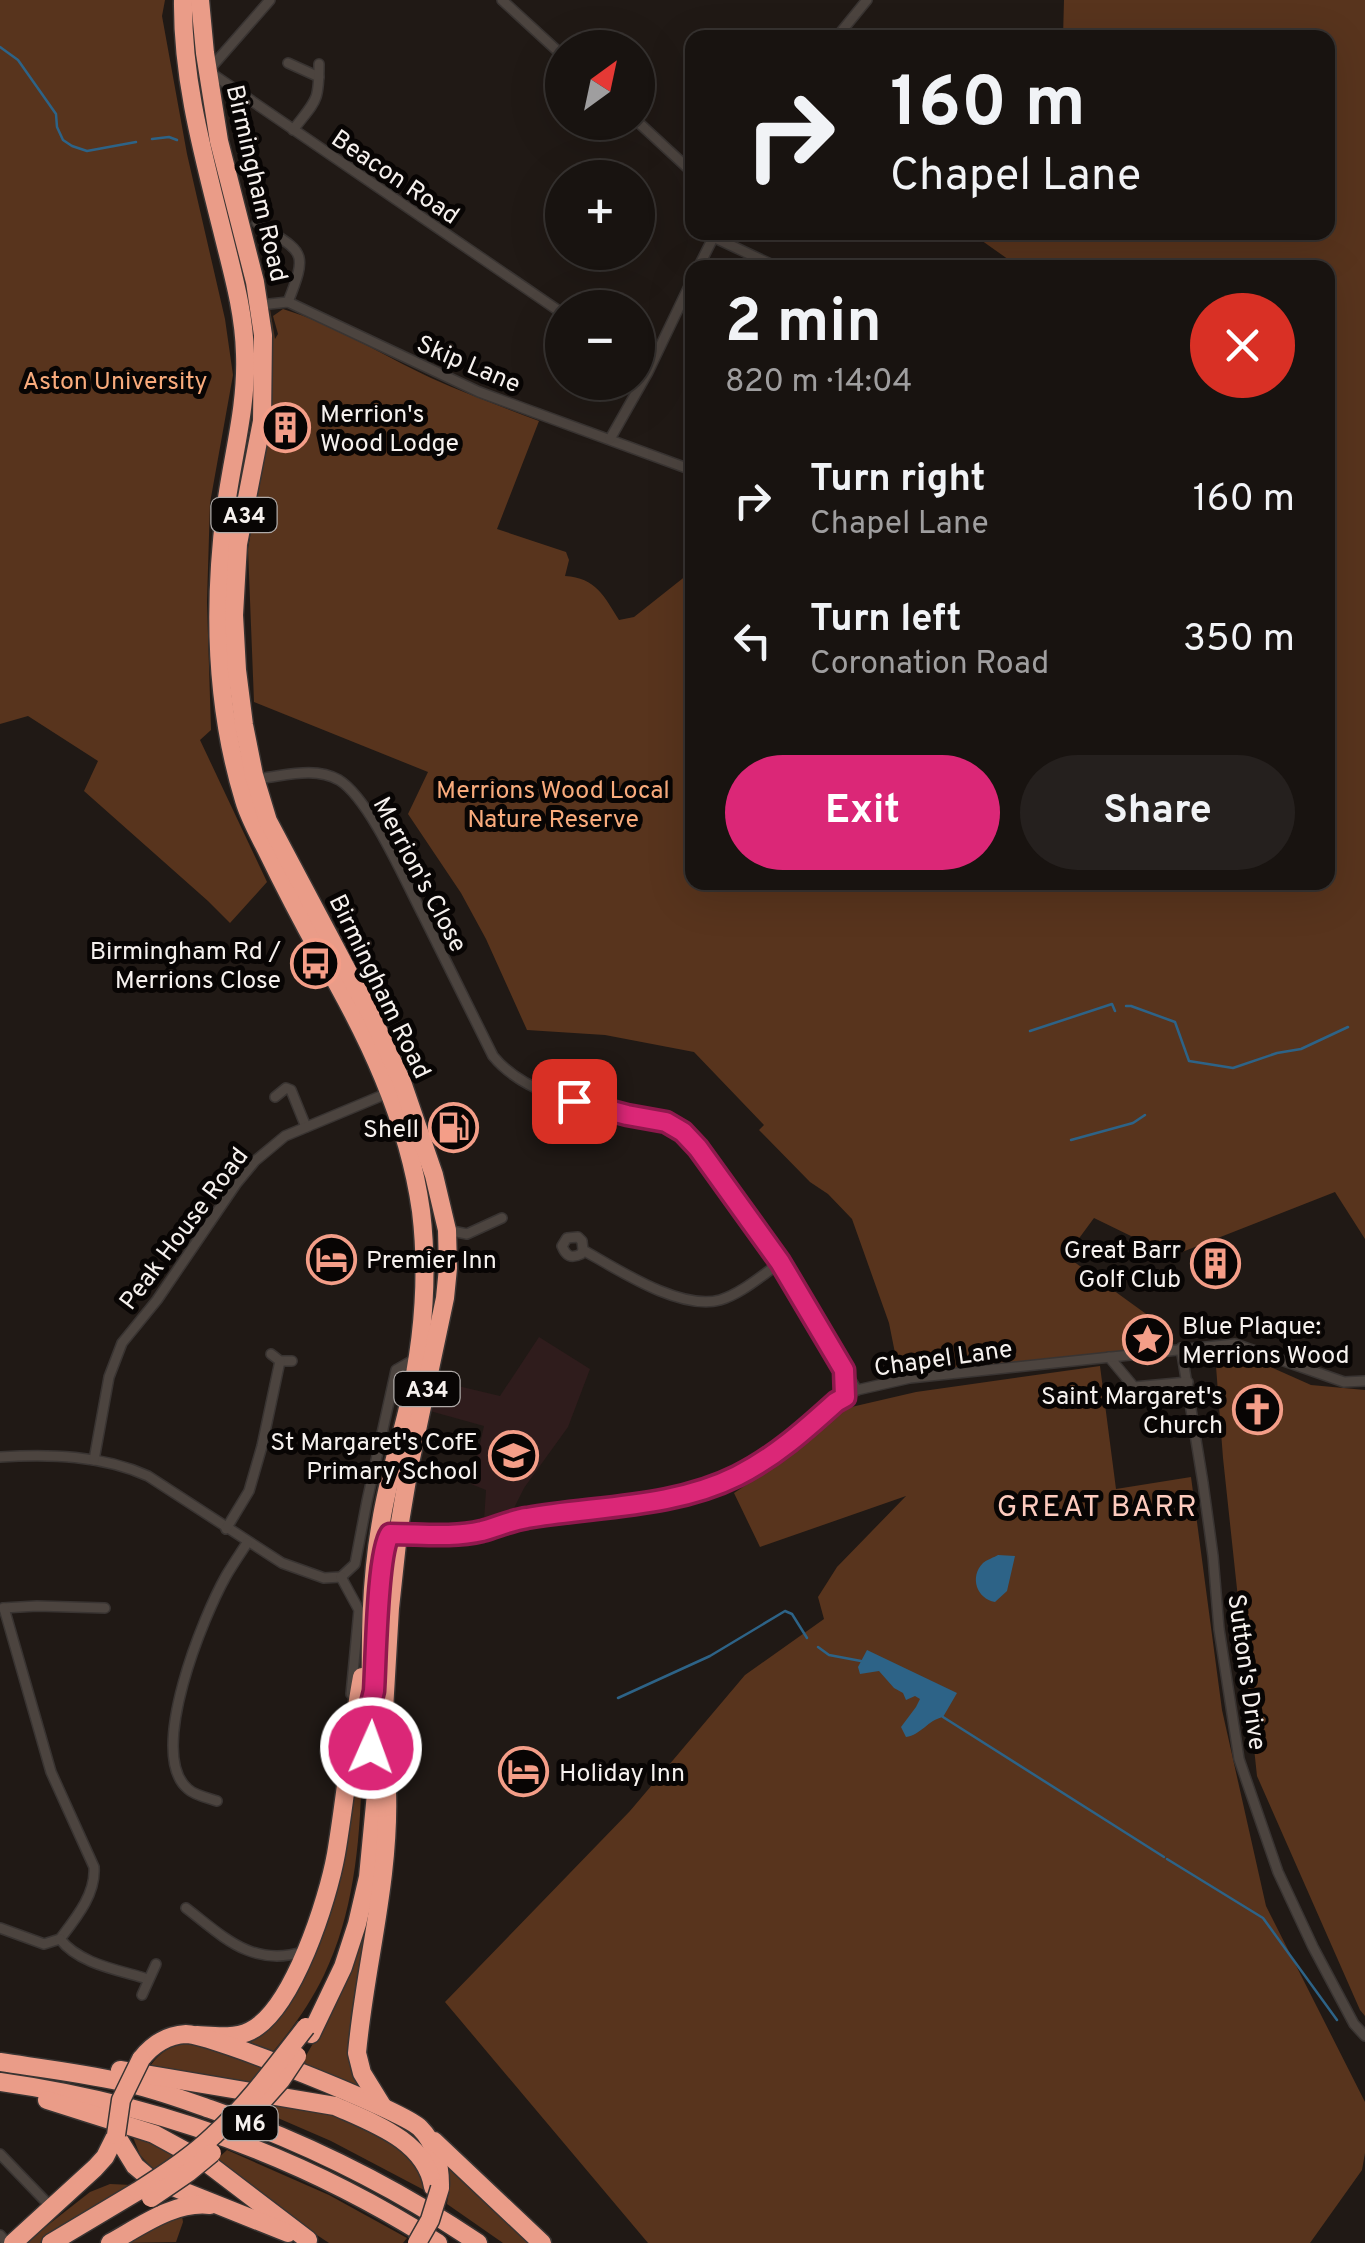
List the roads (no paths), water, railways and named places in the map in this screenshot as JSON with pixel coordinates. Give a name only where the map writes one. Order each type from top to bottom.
[{"type":"highway","name":"Birmingham Road","points":[[74,2243],[145,2195],[240,2110],[308,2031],[340,1956],[353,1908],[363,1843],[375,1708],[398,1534],[446,1298],[447,1238],[434,1174],[402,1082],[373,1018],[227,736],[218,616],[222,544],[242,420],[246,354],[237,285],[206,169],[184,56],[183,0]]},
{"type":"highway","name":"Birmingham Road","points":[[200,0],[211,96],[264,335],[262,421],[238,544],[234,615],[249,780],[294,908],[358,1020],[400,1116],[418,1191],[423,1234],[425,1282],[418,1358],[380,1522],[371,1587],[369,1688],[375,1708]]},
{"type":"highway","points":[[184,56],[205,50]]},
{"type":"highway","points":[[192,100],[211,96]]},
{"type":"highway","points":[[423,1306],[435,1298],[447,1238],[433,1230],[425,1282]]},
{"type":"highway","points":[[10,2243],[105,2157],[116,2135],[121,2100],[141,2060],[154,2045],[172,2036],[240,2035],[252,2030],[269,2018],[295,1978],[336,1857],[352,1728],[370,1638]]},
{"type":"highway","points":[[352,1728],[375,1708]]},
{"type":"highway","points":[[375,1708],[386,1832],[357,2053],[362,2074],[383,2106]]},
{"type":"highway","points":[[197,2035],[383,2106],[419,2126],[542,2243]]},
{"type":"highway","name":"M6","points":[[0,2060],[56,2061],[335,2106],[413,2148],[425,2162],[436,2188]]},
{"type":"highway","name":"M6","points":[[0,2060],[122,2082],[270,2130],[396,2191],[478,2243]]},
{"type":"highway","name":"M6","points":[[0,2084],[154,2134],[207,2163],[311,2242]]},
{"type":"highway","name":"M6","points":[[0,2084],[46,2088],[236,2140],[336,2183],[438,2243]]},
{"type":"highway","points":[[417,2243],[430,2220],[439,2163],[419,2126]]},
{"type":"highway","points":[[116,2135],[135,2166],[148,2176],[311,2242]]},
{"type":"highway","name":"Birmingham Road","points":[[51,2243],[145,2195]]},
{"type":"highway","points":[[110,2243],[173,2209],[194,2203],[220,2206]]},
{"type":"street","points":[[208,71],[270,0]]},
{"type":"street","points":[[502,0],[545,39]]},
{"type":"street","points":[[843,30],[867,0]]},
{"type":"street","points":[[288,63],[319,77]]},
{"type":"street","points":[[293,130],[316,100],[319,64]]},
{"type":"street","name":"Beacon Road","points":[[208,71],[545,302]]},
{"type":"street","points":[[655,138],[685,166]]},
{"type":"street","points":[[257,223],[292,246],[302,265],[288,302],[260,305]]},
{"type":"street","points":[[724,240],[763,260]]},
{"type":"street","points":[[655,357],[685,295]]},
{"type":"street","name":"Skip Lane","points":[[288,302],[479,392],[685,467]]},
{"type":"street","points":[[610,439],[632,400]]},
{"type":"street","name":"Merrion's Close","points":[[249,780],[312,772],[338,780],[356,795],[394,860],[493,1056],[503,1068],[520,1082],[548,1094],[666,1122],[683,1132],[780,1262]]},
{"type":"street","points":[[275,1097],[286,1088],[291,1090],[306,1127]]},
{"type":"street","name":"Peak House Road","points":[[94,1460],[109,1377],[122,1343],[157,1300],[236,1184],[255,1161],[285,1136],[390,1092]]},
{"type":"street","points":[[447,1238],[502,1218]]},
{"type":"street","points":[[582,1250],[653,1289],[686,1300],[719,1300],[780,1262],[857,1390]]},
{"type":"street","name":"Chapel Lane","points":[[398,1534],[480,1532],[523,1518],[693,1493],[737,1476],[776,1453],[836,1402],[857,1390],[910,1378],[1235,1344],[1344,1382],[1365,1381]]},
{"type":"street","name":"Sutton's Drive","points":[[1182,1348],[1239,1759],[1278,1872],[1312,1947],[1354,2024],[1365,2036]]},
{"type":"street","points":[[226,1529],[249,1491],[286,1361],[271,1354]]},
{"type":"street","points":[[1109,1357],[1134,1387],[1188,1382]]},
{"type":"street","points":[[0,1456],[113,1462],[148,1476],[282,1563],[324,1578],[340,1577],[355,1564],[396,1370],[418,1358]]},
{"type":"street","points":[[844,1370],[845,1397]]},
{"type":"street","points":[[216,1801],[188,1790],[175,1771],[173,1726],[206,1619],[248,1543]]},
{"type":"street","points":[[340,1577],[358,1610],[350,1700],[352,1728]]},
{"type":"street","points":[[0,1928],[44,1944],[60,1939],[95,1880],[94,1867],[51,1772],[2,1608],[106,1609]]},
{"type":"street","points":[[181,1920],[187,1906],[244,1951],[276,1958],[306,1951]]},
{"type":"street","points":[[60,1939],[78,1956],[148,1979]]},
{"type":"street","points":[[276,1958],[295,1978]]},
{"type":"street","points":[[142,1995],[156,1964]]},
{"type":"street","points":[[0,2154],[52,2208]]},
{"type":"street","points":[[0,2236],[10,2243]]},
{"type":"water","points":[[998,1555],[1015,1556],[1007,1591],[995,1602],[980,1592],[976,1575],[983,1563]]},
{"type":"water","points":[[867,1650],[957,1693],[943,1717],[906,1737],[901,1727],[920,1699],[915,1696],[906,1700],[879,1671],[860,1674],[858,1667]]},
{"type":"waterway","points":[[0,47],[18,60],[56,114],[63,140],[87,151],[136,142]]},
{"type":"waterway","points":[[152,139],[177,140]]},
{"type":"waterway","points":[[1030,1031],[1112,1004],[1115,1011]]},
{"type":"waterway","points":[[1126,1006],[1175,1022],[1189,1061],[1233,1068],[1301,1049],[1348,1027]]},
{"type":"waterway","points":[[1071,1140],[1133,1123],[1145,1115]]},
{"type":"waterway","points":[[618,1698],[710,1656],[785,1611],[792,1614],[807,1638]]},
{"type":"waterway","points":[[818,1647],[829,1655],[861,1661]]},
{"type":"waterway","points":[[943,1717],[1164,1857]]},
{"type":"waterway","points":[[1167,1859],[1263,1918],[1337,2020]]},
{"type":"place","name":"Merrion's Wood Lodge","points":[[285,427]]},
{"type":"place","name":"Birmingham Rd / Merrions Close","points":[[316,964]]},
{"type":"place","name":"Shell","points":[[454,1128]]},
{"type":"place","name":"Premier Inn","points":[[331,1259]]},
{"type":"place","name":"Great Barr Golf Club","points":[[1216,1263]]},
{"type":"place","name":"Blue Plaque: Merrions Wood","points":[[1147,1339]]},
{"type":"place","name":"Saint Margaret's Church","points":[[1258,1409]]},
{"type":"place","name":"St Margaret's CofE Primary School","points":[[513,1455]]},
{"type":"place","name":"Holiday Inn","points":[[524,1772]]},
{"type":"district","name":"GREAT BARR","points":[[1098,1506]]},
{"type":"park label","name":"Aston University","points":[[115,380]]},
{"type":"park label","name":"Merrions Wood Local Nature Reserve","points":[[553,804]]}]
